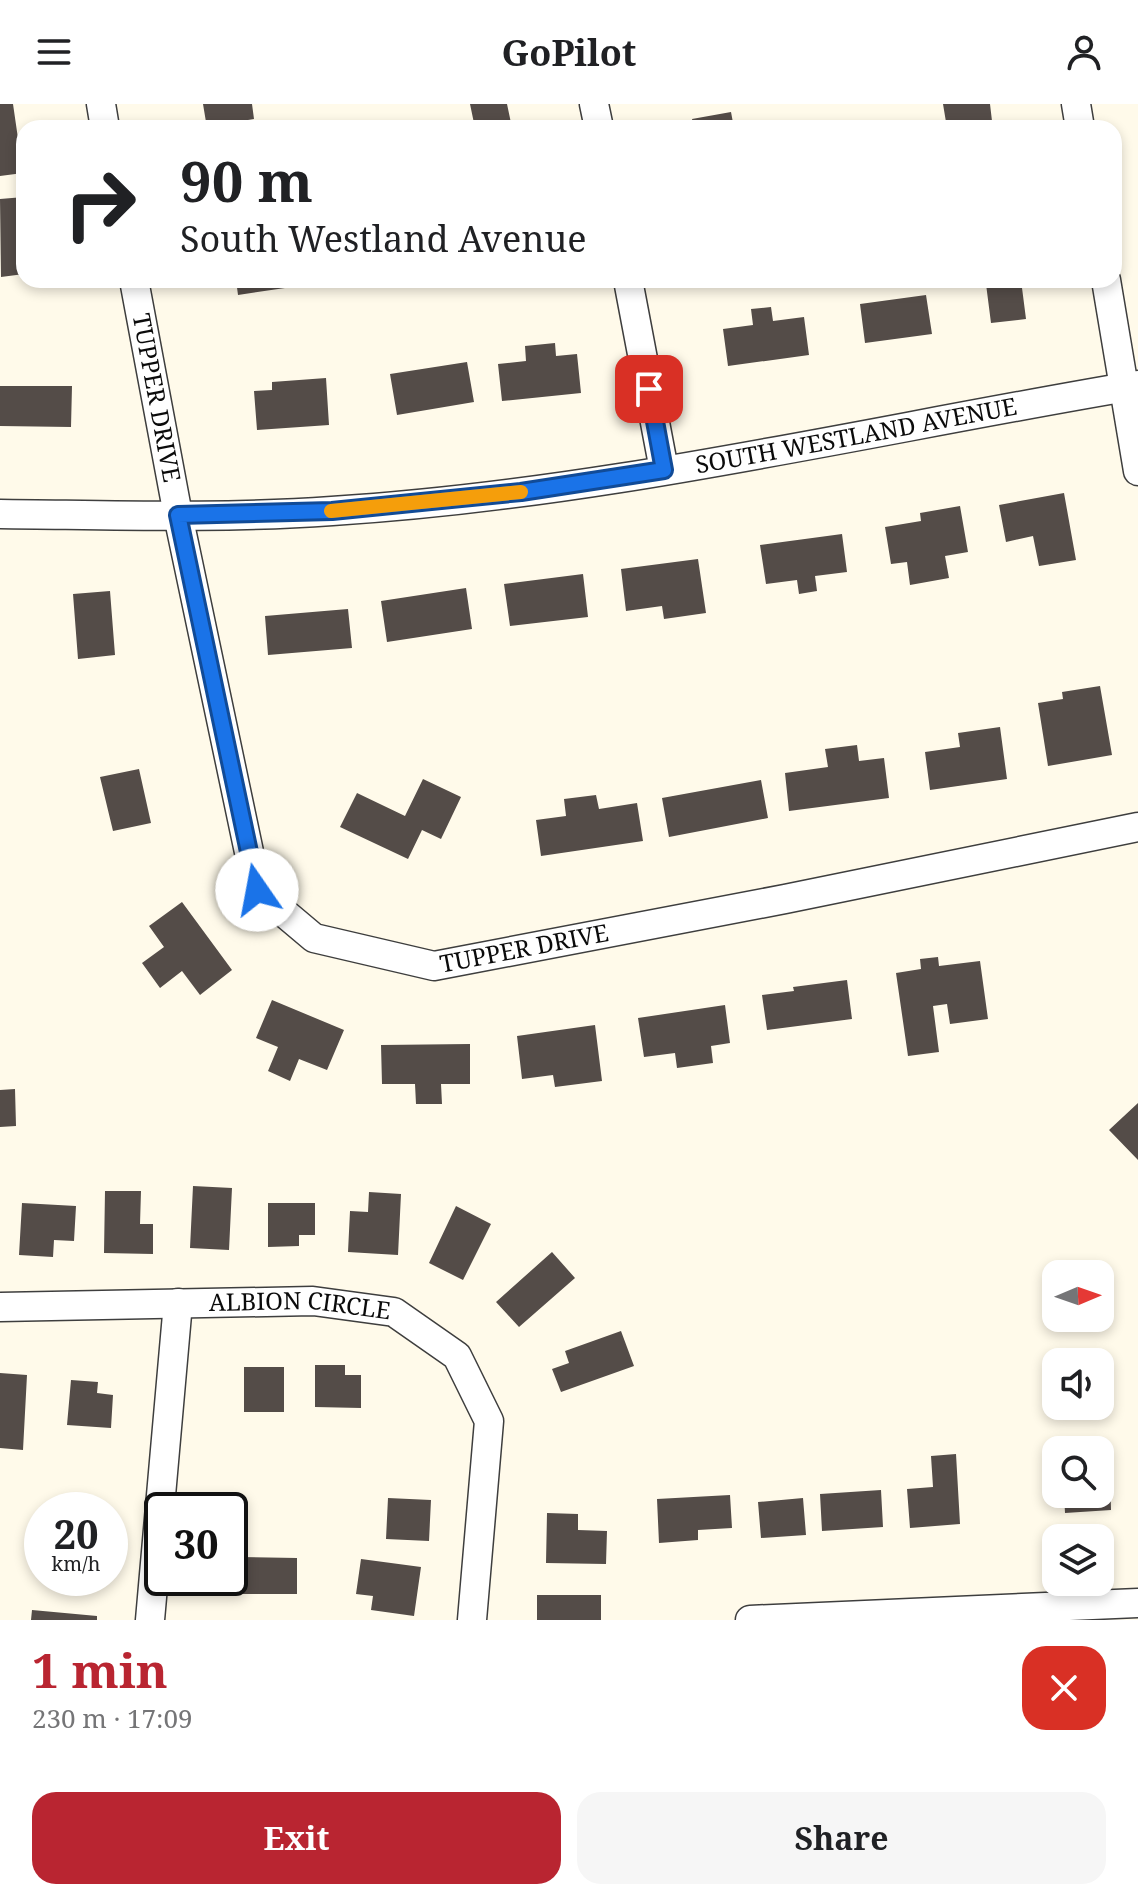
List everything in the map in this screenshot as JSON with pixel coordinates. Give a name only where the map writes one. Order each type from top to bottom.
[{"type":"street","name":"TUPPER DRIVE","points":[[135,288],[178,515],[257,890],[314,938],[434,966],[1138,827]]},
{"type":"street","points":[[630,288],[664,470]]},
{"type":"street","points":[[1108,288],[1131,386],[1138,471]]},
{"type":"street","name":"SOUTH WESTLAND AVENUE","points":[[0,514],[178,515],[332,511],[521,492],[664,470],[1131,386]]},
{"type":"street","name":"ALBION CIRCLE","points":[[0,1307],[313,1301],[394,1312],[457,1356],[489,1421],[472,1620]]},
{"type":"street","points":[[150,1620],[178,1303]]},
{"type":"street","points":[[750,1620],[1138,1603]]},
{"type":"building","points":[[0,104],[13,104],[16,174],[0,176]]},
{"type":"building","points":[[203,104],[252,104],[254,119],[206,120]]},
{"type":"building","points":[[470,104],[507,104],[510,120],[473,120]]},
{"type":"building","points":[[943,104],[990,104],[992,120],[946,120]]},
{"type":"building","points":[[731,112],[732,120],[692,120]]},
{"type":"building","points":[[16,198],[16,275],[1,277],[0,199]]},
{"type":"building","points":[[237,288],[285,288],[238,295]]},
{"type":"building","points":[[987,288],[1022,288],[1026,319],[991,323]]},
{"type":"building","points":[[926,295],[932,334],[865,343],[860,304]]},
{"type":"building","points":[[771,307],[773,321],[804,317],[809,355],[728,366],[723,329],[753,325],[751,309]]},
{"type":"building","points":[[555,343],[556,356],[577,354],[581,393],[502,401],[498,364],[526,361],[525,346]]},
{"type":"building","points":[[467,362],[474,402],[397,415],[390,374]]},
{"type":"building","points":[[326,378],[329,425],[257,430],[254,391],[272,390],[272,382]]},
{"type":"building","points":[[0,386],[72,386],[71,427],[0,426]]},
{"type":"building","points":[[1064,493],[1076,560],[1039,566],[1033,536],[1006,542],[999,505]]},
{"type":"building","points":[[960,506],[968,552],[945,556],[949,578],[910,585],[907,562],[891,564],[885,527],[921,521],[920,513]]},
{"type":"building","points":[[842,534],[847,572],[815,576],[817,591],[799,594],[797,580],[766,584],[760,545]]},
{"type":"building","points":[[698,559],[706,613],[664,619],[662,606],[626,611],[621,569]]},
{"type":"building","points":[[583,574],[588,617],[510,626],[504,584]]},
{"type":"building","points":[[466,588],[472,629],[387,642],[381,601]]},
{"type":"building","points":[[110,591],[115,655],[78,659],[73,594]]},
{"type":"building","points":[[348,609],[352,648],[268,655],[265,616]]},
{"type":"building","points":[[1100,686],[1112,755],[1048,766],[1038,703],[1063,699],[1062,692]]},
{"type":"building","points":[[1000,727],[1007,779],[930,790],[925,752],[960,747],[958,733]]},
{"type":"building","points":[[857,745],[859,761],[884,758],[889,798],[789,811],[785,773],[828,767],[825,749]]},
{"type":"building","points":[[139,769],[151,823],[113,831],[100,777]]},
{"type":"building","points":[[423,779],[461,797],[441,839],[422,830],[408,859],[340,827],[357,793],[405,816]]},
{"type":"building","points":[[761,780],[768,818],[669,837],[662,798]]},
{"type":"building","points":[[596,795],[599,809],[637,803],[643,841],[541,856],[536,820],[566,816],[564,799]]},
{"type":"building","points":[[182,902],[232,970],[200,995],[182,971],[160,988],[142,963],[164,947],[149,926]]},
{"type":"building","points":[[938,957],[939,966],[980,961],[988,1019],[950,1024],[947,1004],[933,1006],[939,1052],[908,1056],[896,973],[921,969],[920,959]]},
{"type":"building","points":[[847,980],[852,1019],[767,1030],[762,995],[794,991],[793,987]]},
{"type":"building","points":[[272,1000],[344,1030],[327,1070],[299,1059],[290,1081],[268,1071],[278,1047],[256,1038]]},
{"type":"building","points":[[725,1005],[730,1043],[711,1046],[713,1063],[677,1068],[675,1053],[644,1057],[638,1018]]},
{"type":"building","points":[[595,1025],[602,1081],[555,1087],[553,1075],[522,1079],[517,1036]]},
{"type":"building","points":[[470,1044],[470,1084],[441,1084],[442,1104],[416,1104],[415,1084],[382,1084],[381,1045]]},
{"type":"building","points":[[15,1089],[16,1126],[0,1127],[0,1090]]},
{"type":"building","points":[[1138,1103],[1138,1160],[1109,1130]]},
{"type":"building","points":[[193,1186],[232,1188],[229,1250],[190,1248]]},
{"type":"building","points":[[105,1191],[141,1191],[140,1224],[153,1224],[153,1254],[104,1253]]},
{"type":"building","points":[[369,1192],[401,1194],[398,1255],[348,1252],[350,1211],[368,1212]]},
{"type":"building","points":[[22,1203],[76,1206],[74,1241],[54,1240],[53,1257],[19,1255]]},
{"type":"building","points":[[268,1203],[315,1203],[315,1235],[299,1235],[299,1246],[268,1247]]},
{"type":"building","points":[[456,1206],[491,1224],[463,1280],[429,1263]]},
{"type":"building","points":[[552,1252],[575,1278],[519,1327],[496,1302]]},
{"type":"building","points":[[621,1331],[634,1366],[561,1392],[552,1369],[569,1363],[565,1351]]},
{"type":"building","points":[[315,1365],[345,1365],[345,1375],[361,1375],[361,1408],[315,1407]]},
{"type":"building","points":[[244,1367],[284,1367],[284,1412],[244,1412]]},
{"type":"building","points":[[0,1373],[27,1375],[23,1450],[0,1448]]},
{"type":"building","points":[[71,1380],[98,1382],[97,1393],[113,1395],[111,1428],[67,1425]]},
{"type":"building","points":[[956,1454],[960,1524],[910,1528],[907,1489],[933,1487],[931,1456]]},
{"type":"building","points":[[881,1490],[883,1527],[822,1531],[820,1494]]},
{"type":"building","points":[[730,1495],[732,1528],[698,1530],[698,1540],[659,1543],[657,1499]]},
{"type":"building","points":[[388,1498],[431,1500],[429,1541],[386,1539]]},
{"type":"building","points":[[803,1498],[806,1535],[761,1538],[758,1502]]},
{"type":"building","points":[[1065,1508],[1111,1508],[1111,1510],[1065,1513]]},
{"type":"building","points":[[547,1513],[578,1514],[578,1530],[607,1531],[606,1564],[546,1563]]},
{"type":"building","points":[[248,1557],[297,1558],[297,1594],[248,1594]]},
{"type":"building","points":[[361,1559],[421,1567],[414,1616],[371,1610],[373,1596],[356,1594]]},
{"type":"building","points":[[537,1595],[601,1595],[601,1620],[537,1620]]},
{"type":"building","points":[[32,1610],[97,1616],[97,1620],[31,1620]]},
{"type":"slow traffic","points":[[331,511],[521,492]]},
{"type":"route","points":[[257,890],[178,515],[332,511],[521,492],[664,470],[649,389]]}]
